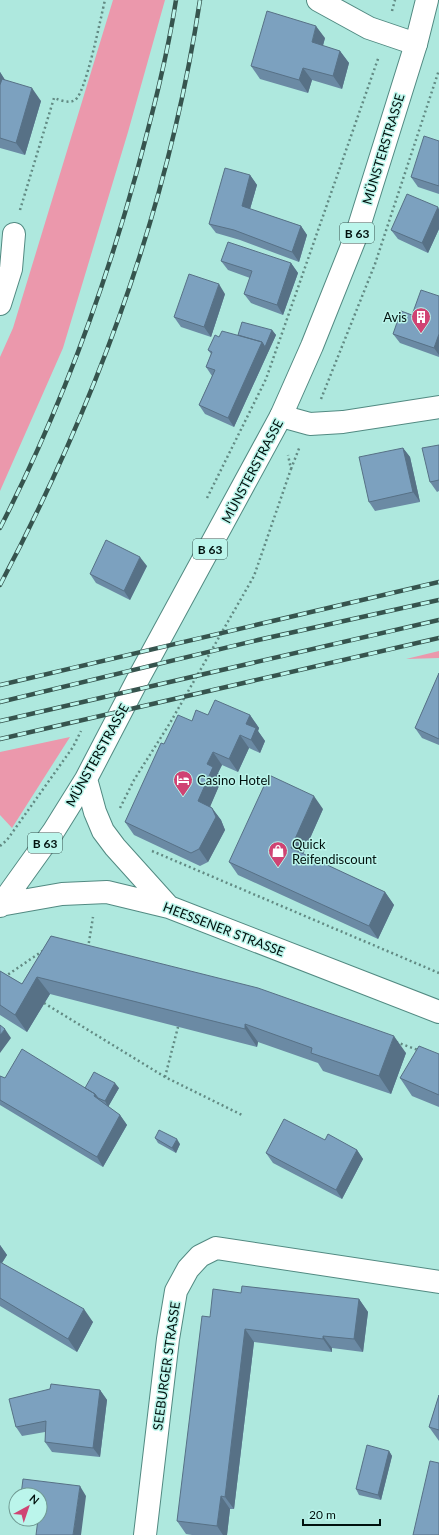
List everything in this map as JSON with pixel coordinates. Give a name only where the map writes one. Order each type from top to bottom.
[{"type":"main road","points":[[318,0],[369,28],[416,44]]},
{"type":"main road","name":"MÜNSTERSTRASSE","points":[[0,905],[53,832],[86,779],[137,681],[281,416],[312,346],[356,236],[416,44],[427,0]]},
{"type":"main road","points":[[0,304],[11,269],[14,234]]},
{"type":"main road","points":[[281,416],[310,424],[343,422],[439,407]]},
{"type":"main road","points":[[86,779],[95,812],[103,831],[110,841],[169,907]]},
{"type":"main road","name":"HEESSENER STRASSE","points":[[0,905],[62,894],[107,892],[169,907],[439,1012]]},
{"type":"main road","name":"SEEBURGER STRASSE","points":[[145,1535],[168,1339],[176,1291],[188,1269],[200,1256],[216,1248],[439,1282]]},
{"type":"path","points":[[14,234],[22,200],[54,98],[69,102],[75,100],[80,93],[105,0]]},
{"type":"path","points":[[206,499],[266,379],[367,92],[386,34],[395,0]]},
{"type":"path","points":[[110,841],[116,815],[134,780],[170,723],[254,576],[290,470],[288,454]]},
{"type":"path","points":[[0,846],[7,840],[73,747],[84,726]]},
{"type":"path","points":[[150,850],[439,973]]},
{"type":"path","points":[[0,980],[49,946]]},
{"type":"path","points":[[87,950],[94,952]]},
{"type":"path","points":[[44,1003],[165,1078],[244,1116]]},
{"type":"path","points":[[165,1078],[178,1027]]},
{"type":"path","points":[[393,1041],[422,1052]]},
{"type":"shaded area","points":[[113,0],[165,0],[128,132],[63,348],[0,491],[0,357],[13,328]]},
{"type":"shaded area","points":[[439,651],[439,658],[406,659]]},
{"type":"shaded area","points":[[70,737],[12,828],[0,815],[0,752]]},
{"type":"building","points":[[267,11],[316,26],[312,42],[340,51],[333,76],[303,68],[299,80],[251,66]]},
{"type":"building","points":[[2,79],[32,88],[16,143],[0,138],[0,85]]},
{"type":"building","points":[[424,136],[439,141],[439,186],[411,177]]},
{"type":"building","points":[[225,168],[250,175],[242,206],[301,226],[292,252],[234,230],[209,224]]},
{"type":"building","points":[[407,194],[438,207],[422,243],[391,230]]},
{"type":"building","points":[[228,242],[291,263],[277,305],[244,294],[252,271],[221,261]]},
{"type":"building","points":[[189,274],[219,284],[204,327],[174,317]]},
{"type":"building","name":"Avis","points":[[421,290],[439,296],[439,334],[434,348],[393,334],[401,311],[412,315]]},
{"type":"building","points":[[242,322],[272,330],[265,347],[262,342],[238,335]]},
{"type":"building","points":[[222,331],[262,342],[228,418],[199,405],[215,370],[206,367],[212,352],[208,350],[215,335],[219,337]]},
{"type":"building","points":[[439,445],[439,480],[430,482],[422,448]]},
{"type":"building","points":[[403,448],[413,492],[369,502],[359,457]]},
{"type":"building","points":[[106,540],[140,557],[124,591],[90,574]]},
{"type":"building","points":[[439,673],[439,739],[415,728]]},
{"type":"building","points":[[215,700],[250,715],[246,724],[256,728],[251,740],[240,735],[229,759],[213,752],[207,764],[213,767],[198,801],[212,808],[216,817],[199,849],[191,853],[125,822],[161,743],[164,744],[178,715],[192,721],[196,710],[208,715]]},
{"type":"building","name":"Quick Reifendiscount","points":[[269,775],[314,796],[291,848],[385,892],[369,926],[229,862]]},
{"type":"building","points":[[51,936],[258,988],[394,1036],[379,1076],[311,1053],[312,1048],[245,1024],[245,1029],[37,977],[15,1015],[0,1005],[0,971],[22,984]]},
{"type":"building","points":[[0,1025],[5,1029],[0,1035]]},
{"type":"building","points":[[419,1046],[439,1054],[439,1095],[400,1078]]},
{"type":"building","points":[[22,1049],[95,1094],[94,1096],[120,1115],[97,1157],[0,1100],[0,1076],[5,1078]]},
{"type":"building","points":[[94,1072],[115,1083],[105,1101],[98,1098],[95,1094],[85,1088]]},
{"type":"building","points":[[284,1119],[325,1140],[328,1134],[357,1150],[336,1190],[266,1153]]},
{"type":"building","points":[[159,1130],[177,1139],[172,1148],[155,1138]]},
{"type":"building","points":[[0,1262],[84,1309],[68,1339],[0,1298]]},
{"type":"building","points":[[242,1286],[359,1299],[354,1339],[323,1336],[323,1339],[245,1329],[225,1497],[221,1496],[217,1526],[177,1521],[202,1316],[210,1317],[213,1289],[241,1293]]},
{"type":"building","points":[[51,1384],[100,1390],[93,1448],[45,1442],[46,1421],[16,1427],[9,1399],[50,1389]]},
{"type":"building","points":[[439,1395],[439,1430],[429,1427]]},
{"type":"building","points":[[367,1445],[389,1451],[378,1495],[356,1489]]},
{"type":"building","points":[[430,1461],[439,1463],[439,1535],[413,1535]]},
{"type":"building","points":[[23,1479],[80,1486],[73,1535],[36,1535],[37,1527],[48,1527],[48,1487],[22,1487]]},
{"type":"railway","points":[[0,528],[60,398],[94,308],[124,217],[154,108],[164,65],[176,0]]},
{"type":"railway","points":[[0,585],[35,516],[68,445],[98,374],[125,301],[149,227],[169,152],[186,76],[200,0]]},
{"type":"railway","points":[[0,685],[439,582]]},
{"type":"railway","points":[[0,702],[258,640],[439,600]]},
{"type":"railway","points":[[0,721],[439,620]]},
{"type":"railway","points":[[0,739],[439,638]]},
{"type":"place","name":"Avis","points":[[421,334]]},
{"type":"place","name":"Casino Hotel","points":[[183,797]]},
{"type":"place","name":"Quick Reifendiscount","points":[[278,868]]}]
